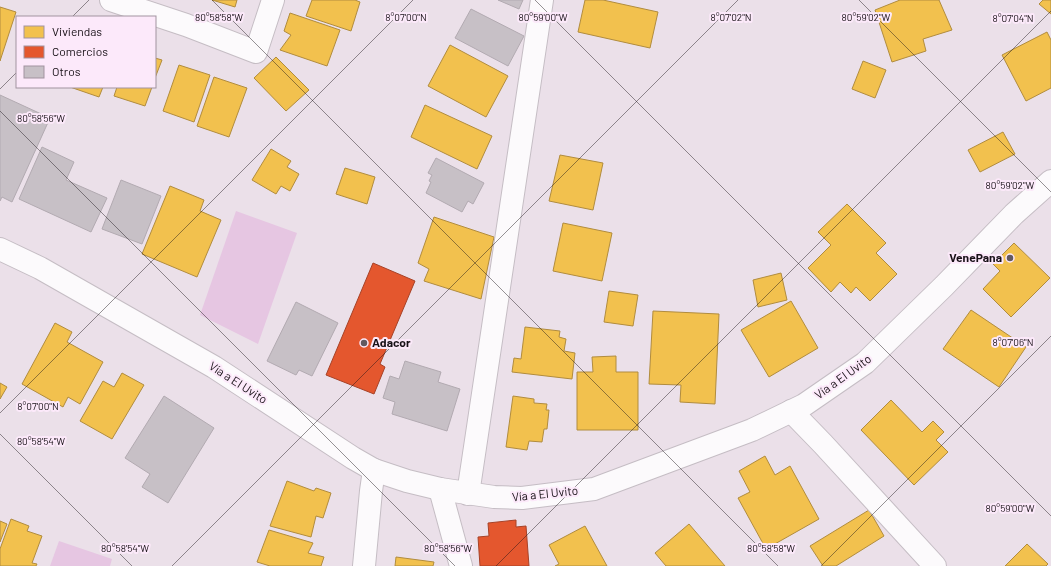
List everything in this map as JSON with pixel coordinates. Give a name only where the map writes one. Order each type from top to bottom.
[{"type":"street","points":[[111,0],[186,25],[256,52],[273,0]]},
{"type":"street","points":[[468,494],[542,0]]},
{"type":"street","name":"Vía a El Uvito","points":[[0,248],[40,268],[214,366],[353,458],[374,470],[440,489],[494,497],[522,498],[594,489],[752,430],[804,405],[865,363],[944,286],[1014,214],[1051,181]]},
{"type":"street","points":[[791,411],[935,566]]},
{"type":"street","points":[[364,566],[374,470]]},
{"type":"street","points":[[440,489],[461,566]]},
{"type":"shaded area","points":[[236,211],[297,233],[258,344],[200,315]]},
{"type":"shaded area","points":[[59,541],[112,559],[110,566],[50,566]]},
{"type":"building: Viviendas","points":[[212,0],[237,0],[235,7]]},
{"type":"building: Viviendas","points":[[312,0],[355,0],[360,2],[351,31],[306,16]]},
{"type":"building: Viviendas","points":[[585,0],[603,0],[658,12],[650,48],[578,32]]},
{"type":"building: Viviendas","points":[[900,0],[939,0],[952,30],[923,39],[926,51],[892,62],[875,10]]},
{"type":"building: Viviendas","points":[[1043,0],[1051,0],[1051,14],[1039,4]]},
{"type":"building: Viviendas","points":[[0,7],[16,12],[0,61]]},
{"type":"building: Viviendas","points":[[290,13],[340,30],[327,66],[280,50],[291,35],[284,31]]},
{"type":"building: Viviendas","points":[[1047,32],[1051,40],[1051,88],[1026,101],[1002,55]]},
{"type":"building: Viviendas","points":[[450,45],[508,76],[486,117],[428,86]]},
{"type":"building: Viviendas","points":[[276,57],[309,90],[286,111],[254,78]]},
{"type":"building: Viviendas","points":[[156,58],[162,60],[156,75]]},
{"type":"building: Viviendas","points":[[863,61],[886,70],[875,98],[852,89]]},
{"type":"building: Viviendas","points":[[179,65],[210,75],[194,122],[163,111]]},
{"type":"building: Viviendas","points":[[214,77],[247,88],[229,137],[197,126]]},
{"type":"building: Viviendas","points":[[73,88],[103,88],[99,97]]},
{"type":"building: Viviendas","points":[[117,88],[152,88],[145,106],[114,96]]},
{"type":"building: Viviendas","points":[[425,105],[492,136],[477,169],[411,137]]},
{"type":"building: Viviendas","points":[[1003,132],[1015,154],[980,172],[968,150]]},
{"type":"building: Viviendas","points":[[271,149],[291,161],[287,167],[299,174],[290,191],[281,186],[276,194],[252,180]]},
{"type":"building: Viviendas","points":[[560,155],[603,163],[593,210],[549,201]]},
{"type":"building: Viviendas","points":[[345,168],[375,177],[367,204],[336,194]]},
{"type":"building: Viviendas","points":[[170,186],[204,200],[200,211],[221,220],[197,277],[142,254]]},
{"type":"building: Viviendas","points":[[847,204],[886,243],[876,253],[897,274],[870,301],[856,287],[851,293],[840,282],[831,292],[808,268],[831,245],[818,232]]},
{"type":"building: Viviendas","points":[[434,217],[494,237],[481,299],[424,281],[429,269],[418,263]]},
{"type":"building: Viviendas","points":[[563,223],[612,233],[602,281],[553,271]]},
{"type":"building: Viviendas","points":[[1014,243],[1050,278],[1011,317],[983,289],[1000,271],[993,264]]},
{"type":"building: Viviendas","points":[[781,273],[787,300],[758,307],[753,280]]},
{"type":"building: Viviendas","points":[[609,291],[638,295],[633,326],[604,322]]},
{"type":"building: Viviendas","points":[[791,301],[818,348],[769,377],[741,330]]},
{"type":"building: Viviendas","points":[[971,310],[1026,347],[999,387],[943,349]]},
{"type":"building: Viviendas","points":[[653,311],[719,314],[715,404],[680,402],[681,385],[649,384]]},
{"type":"building: Viviendas","points":[[55,323],[72,332],[67,342],[103,362],[80,404],[68,397],[63,407],[22,384]]},
{"type":"building: Viviendas","points":[[525,327],[560,331],[559,337],[566,339],[564,351],[575,353],[572,379],[512,372],[514,358],[521,359]]},
{"type":"building: Viviendas","points":[[616,356],[616,372],[638,372],[638,430],[577,430],[577,372],[593,372],[592,357]]},
{"type":"building: Viviendas","points":[[122,373],[144,385],[112,439],[80,421],[103,381],[114,387]]},
{"type":"building: Viviendas","points":[[0,383],[7,387],[0,399]]},
{"type":"building: Viviendas","points":[[513,396],[534,399],[534,403],[547,404],[546,410],[549,410],[547,429],[544,429],[542,442],[529,441],[527,450],[506,447]]},
{"type":"building: Viviendas","points":[[891,400],[922,432],[933,421],[944,432],[936,440],[948,452],[914,485],[861,430]]},
{"type":"building: Viviendas","points":[[765,456],[775,475],[790,466],[819,519],[766,549],[738,498],[750,492],[739,471]]},
{"type":"building: Viviendas","points":[[287,481],[314,491],[316,488],[331,493],[323,518],[316,516],[311,537],[270,526]]},
{"type":"building: Viviendas","points":[[869,510],[884,536],[836,566],[823,566],[810,546]]},
{"type":"building: Viviendas","points":[[11,519],[29,526],[27,531],[42,536],[32,563],[37,564],[36,566],[0,566],[0,549]]},
{"type":"building: Viviendas","points":[[0,521],[7,524],[0,542]]},
{"type":"building: Viviendas","points":[[689,524],[725,566],[666,566],[655,553]]},
{"type":"building: Viviendas","points":[[585,526],[607,566],[555,566],[559,564],[549,545]]},
{"type":"building: Viviendas","points":[[269,530],[313,543],[308,553],[324,557],[321,566],[270,566],[257,562]]},
{"type":"building: Viviendas","points":[[1027,544],[1048,564],[1046,566],[1005,566]]},
{"type":"building: Viviendas","points":[[396,557],[434,562],[433,566],[395,566]]},
{"type":"building: Comercios","points":[[373,263],[415,281],[380,364],[385,367],[374,394],[326,375]]},
{"type":"building: Comercios","points":[[516,520],[516,527],[526,526],[529,566],[480,566],[478,537],[489,536],[488,523]]},
{"type":"building: Otros","points":[[498,0],[523,0],[519,9]]},
{"type":"building: Otros","points":[[471,9],[524,36],[508,66],[455,38]]},
{"type":"building: Otros","points":[[0,95],[50,118],[12,202],[2,197],[0,201]]},
{"type":"building: Otros","points":[[42,147],[74,162],[66,180],[107,198],[91,232],[19,199]]},
{"type":"building: Otros","points":[[436,158],[484,183],[473,204],[468,201],[462,212],[426,193],[431,182],[429,181],[432,175],[428,173]]},
{"type":"building: Otros","points":[[121,180],[161,196],[142,244],[102,229]]},
{"type":"building: Otros","points":[[296,302],[338,323],[312,376],[299,370],[296,375],[267,361]]},
{"type":"building: Otros","points":[[405,361],[441,372],[438,382],[460,389],[447,431],[392,414],[395,402],[383,398],[390,376],[399,379]]},
{"type":"building: Otros","points":[[164,396],[214,428],[168,503],[142,487],[150,474],[125,458]]},
{"type":"place","name":"VenePana","points":[[1010,258]]},
{"type":"place","name":"Adacor","points":[[364,343]]}]
